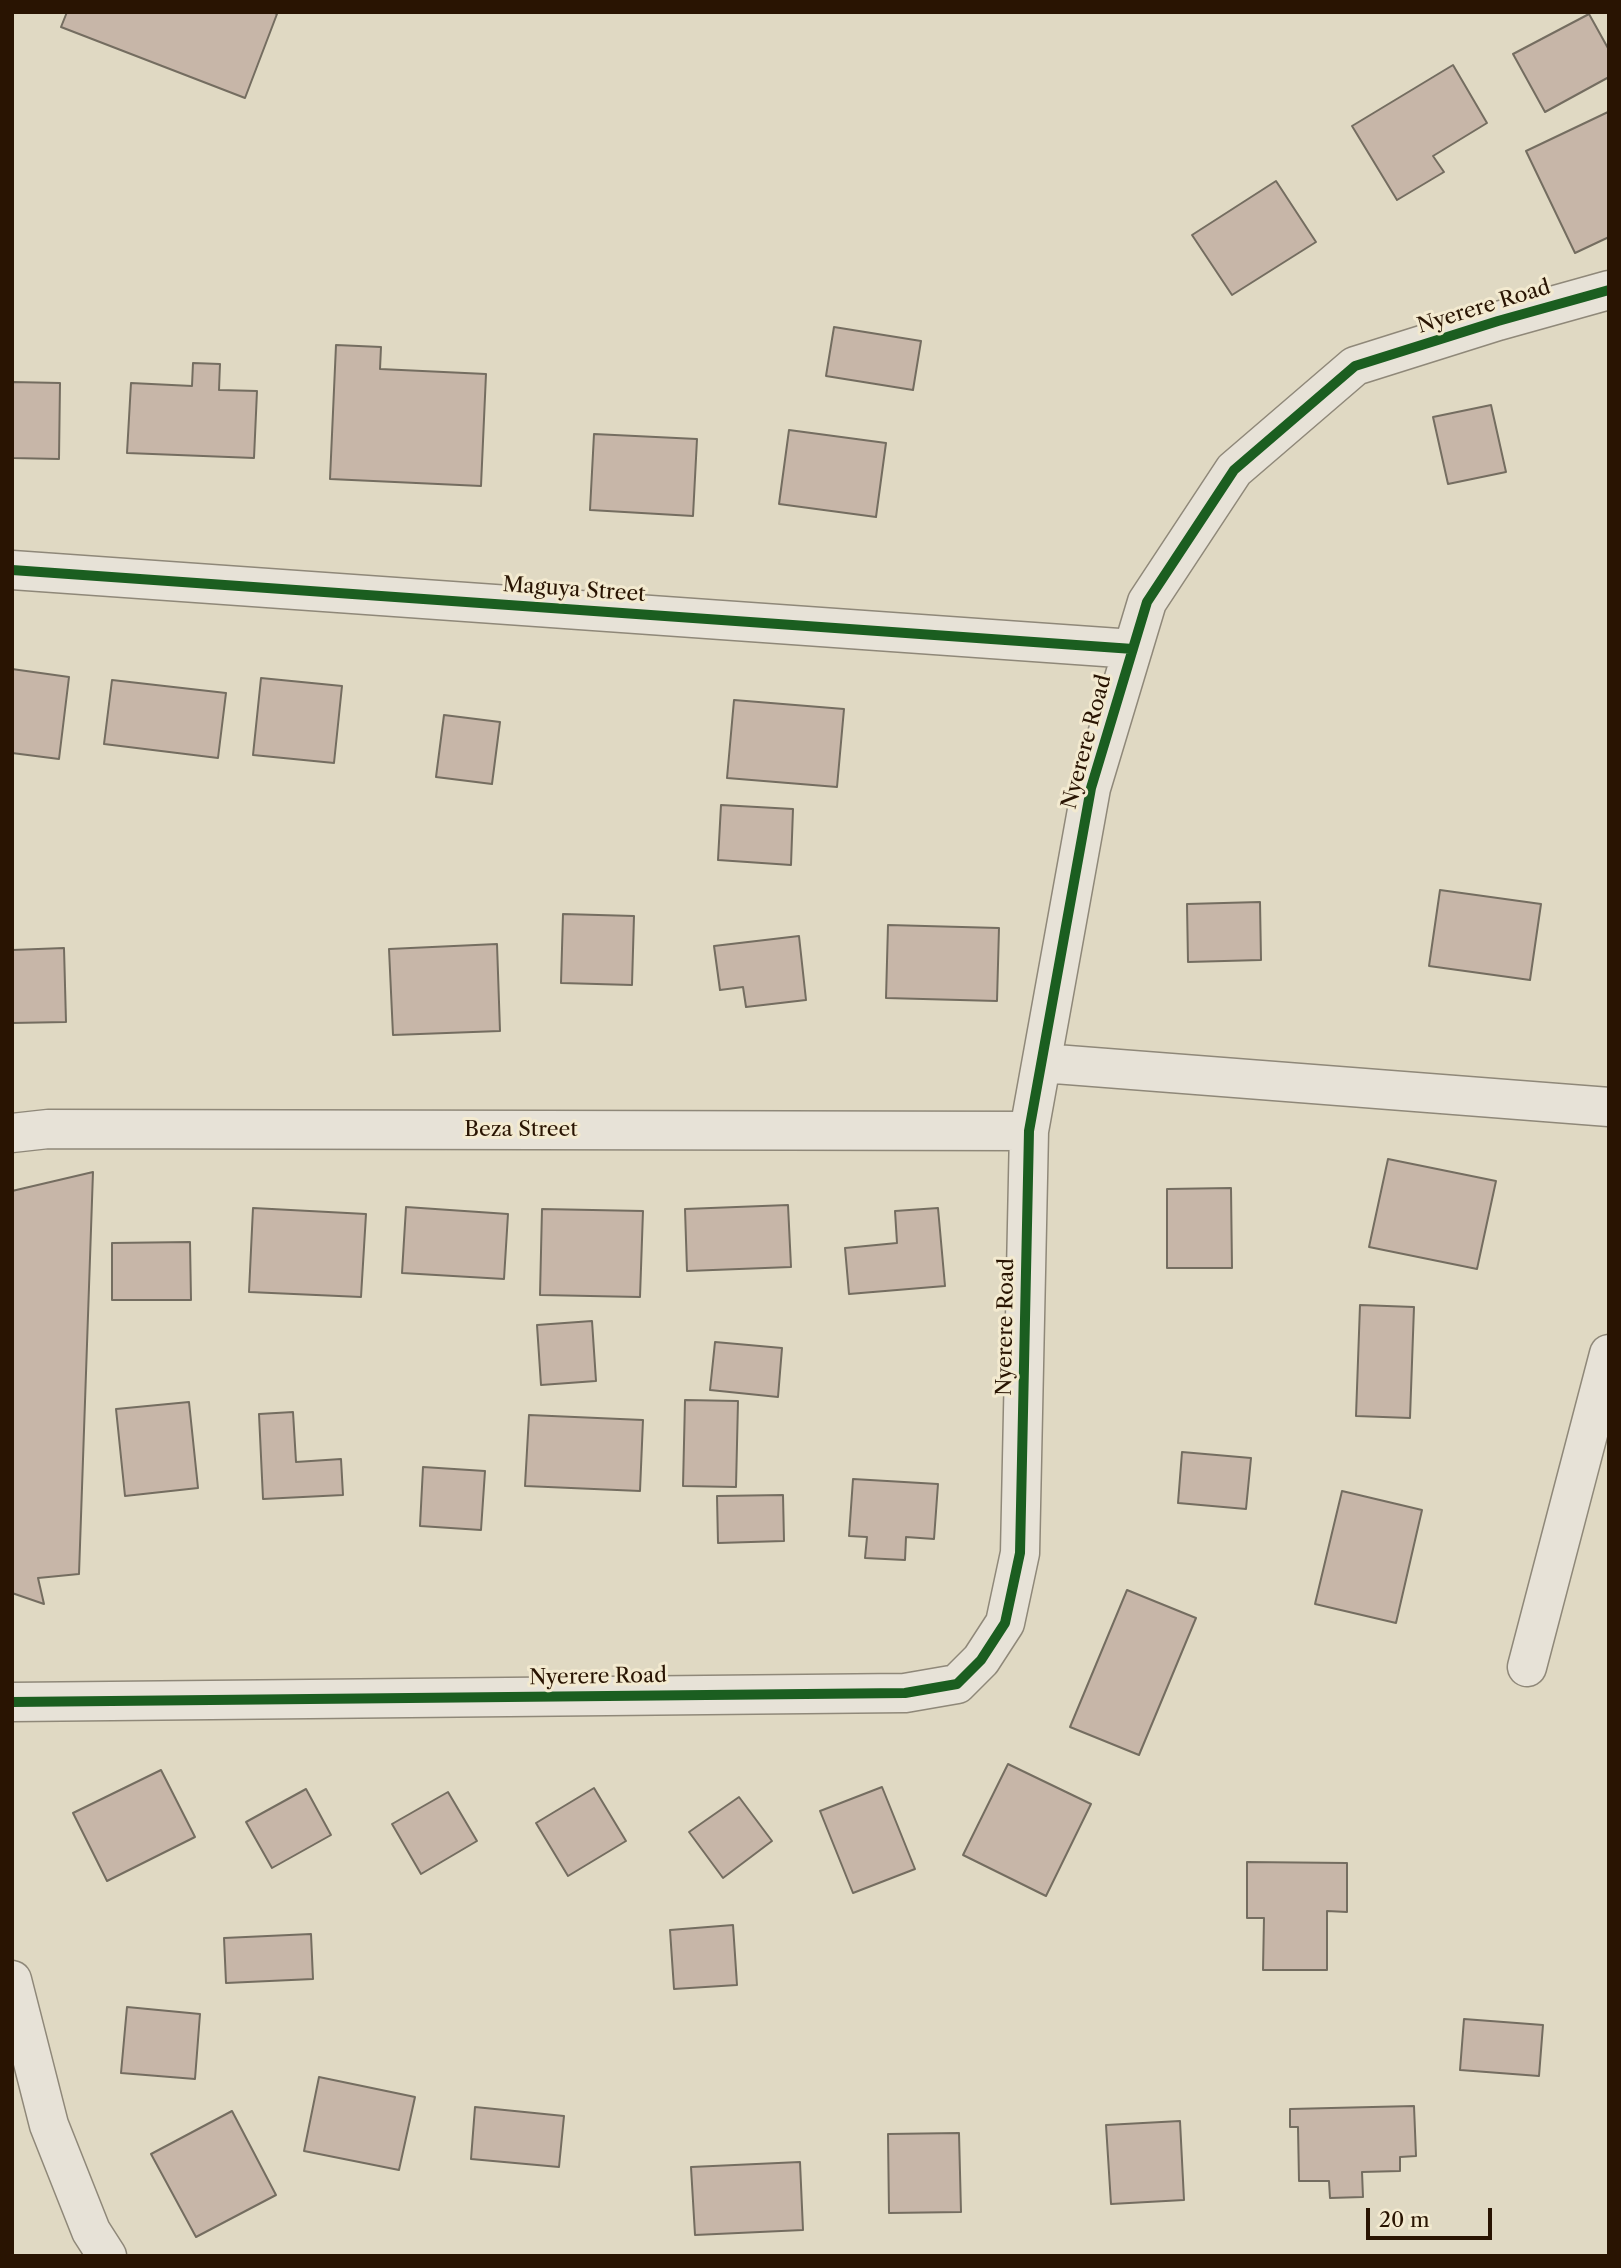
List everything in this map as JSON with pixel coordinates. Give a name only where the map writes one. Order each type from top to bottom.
[{"type":"street","name":"Nyerere Road","points":[[12,1702],[905,1692],[957,1684],[981,1660],[1005,1623],[1020,1553],[1029,1131],[1091,788],[1147,602],[1234,470],[1355,366],[1498,321],[1609,290]]},
{"type":"street","name":"Maguya Street","points":[[12,570],[1133,649]]},
{"type":"street","points":[[1042,1063],[1609,1107]]},
{"type":"street","name":"Beza Street","points":[[12,1133],[48,1129],[1029,1131]]},
{"type":"street","points":[[1527,1667],[1609,1354]]},
{"type":"street","points":[[12,1980],[49,2125],[91,2231],[107,2256]]},
{"type":"building","points":[[67,12],[277,14],[245,98],[61,27]]},
{"type":"building","points":[[1589,14],[1609,50],[1609,77],[1545,112],[1513,54]]},
{"type":"building","points":[[1453,65],[1487,123],[1433,156],[1444,172],[1397,200],[1352,126]]},
{"type":"building","points":[[1608,112],[1609,237],[1575,253],[1526,151]]},
{"type":"building","points":[[1276,181],[1316,242],[1232,295],[1192,235]]},
{"type":"building","points":[[834,327],[921,341],[913,390],[826,376]]},
{"type":"building","points":[[336,345],[381,347],[380,369],[486,374],[481,486],[330,479]]},
{"type":"building","points":[[193,363],[220,364],[219,390],[257,391],[254,458],[127,453],[131,383],[192,386]]},
{"type":"building","points":[[12,382],[60,383],[59,459],[13,458]]},
{"type":"building","points":[[1491,405],[1506,472],[1448,484],[1433,417]]},
{"type":"building","points":[[789,430],[886,443],[876,517],[779,504]]},
{"type":"building","points":[[594,434],[697,439],[693,516],[590,510]]},
{"type":"building","points":[[12,669],[69,677],[59,759],[12,753]]},
{"type":"building","points":[[261,678],[342,686],[334,763],[253,755]]},
{"type":"building","points":[[112,680],[226,693],[218,758],[104,744]]},
{"type":"building","points":[[734,700],[844,709],[837,787],[727,778]]},
{"type":"building","points":[[444,715],[500,722],[492,784],[436,777]]},
{"type":"building","points":[[721,805],[793,809],[791,865],[718,860]]},
{"type":"building","points":[[1440,890],[1541,904],[1530,980],[1429,966]]},
{"type":"building","points":[[1260,902],[1261,960],[1188,962],[1187,904]]},
{"type":"building","points":[[563,914],[634,916],[632,985],[561,983]]},
{"type":"building","points":[[888,925],[999,928],[997,1001],[886,998]]},
{"type":"building","points":[[799,936],[806,1000],[746,1007],[743,987],[720,990],[714,946]]},
{"type":"building","points":[[497,944],[500,1031],[393,1035],[389,949]]},
{"type":"building","points":[[64,948],[66,1022],[12,1023],[12,950]]},
{"type":"building","points":[[1388,1159],[1496,1181],[1477,1269],[1369,1247]]},
{"type":"building","points":[[93,1172],[79,1574],[38,1578],[44,1604],[12,1593],[12,1191]]},
{"type":"building","points":[[1231,1188],[1232,1268],[1167,1268],[1167,1189]]},
{"type":"building","points":[[788,1205],[791,1267],[687,1271],[685,1209]]},
{"type":"building","points":[[406,1207],[508,1214],[504,1279],[402,1273]]},
{"type":"building","points":[[253,1208],[366,1214],[361,1297],[249,1292]]},
{"type":"building","points":[[938,1208],[945,1286],[849,1294],[845,1248],[897,1243],[895,1211]]},
{"type":"building","points":[[542,1209],[643,1211],[640,1297],[540,1295]]},
{"type":"building","points":[[190,1242],[191,1300],[112,1300],[112,1243]]},
{"type":"building","points":[[1360,1305],[1414,1307],[1410,1418],[1356,1416]]},
{"type":"building","points":[[592,1321],[596,1381],[541,1385],[537,1325]]},
{"type":"building","points":[[715,1342],[782,1348],[778,1397],[710,1390]]},
{"type":"building","points":[[685,1400],[738,1401],[736,1487],[683,1486]]},
{"type":"building","points":[[189,1402],[198,1488],[125,1496],[116,1409]]},
{"type":"building","points":[[293,1412],[296,1462],[341,1459],[343,1495],[263,1499],[259,1414]]},
{"type":"building","points":[[529,1415],[643,1420],[640,1491],[525,1486]]},
{"type":"building","points":[[1182,1452],[1251,1458],[1246,1509],[1178,1503]]},
{"type":"building","points":[[423,1467],[485,1471],[481,1530],[420,1526]]},
{"type":"building","points":[[853,1479],[938,1484],[934,1539],[906,1537],[905,1560],[865,1558],[867,1537],[849,1536]]},
{"type":"building","points":[[1342,1491],[1422,1510],[1396,1623],[1315,1604]]},
{"type":"building","points":[[783,1495],[784,1541],[718,1543],[717,1496]]},
{"type":"building","points":[[1127,1590],[1196,1618],[1139,1755],[1070,1727]]},
{"type":"building","points":[[1008,1764],[1091,1804],[1046,1896],[963,1855]]},
{"type":"building","points":[[161,1770],[195,1837],[107,1881],[73,1813]]},
{"type":"building","points":[[882,1787],[915,1869],[853,1893],[820,1811]]},
{"type":"building","points":[[594,1788],[626,1841],[568,1876],[536,1823]]},
{"type":"building","points":[[306,1789],[331,1835],[272,1868],[246,1822]]},
{"type":"building","points":[[448,1792],[477,1841],[421,1874],[392,1824]]},
{"type":"building","points":[[739,1797],[772,1841],[723,1878],[689,1832]]},
{"type":"building","points":[[1247,1862],[1347,1863],[1347,1912],[1327,1911],[1327,1970],[1263,1970],[1264,1918],[1247,1918]]},
{"type":"building","points":[[733,1925],[737,1985],[674,1989],[670,1930]]},
{"type":"building","points":[[311,1934],[313,1979],[226,1983],[224,1938]]},
{"type":"building","points":[[127,2007],[200,2014],[195,2079],[121,2073]]},
{"type":"building","points":[[1464,2019],[1543,2025],[1539,2076],[1460,2070]]},
{"type":"building","points":[[319,2077],[415,2097],[399,2170],[304,2151]]},
{"type":"building","points":[[1414,2106],[1416,2156],[1400,2157],[1400,2171],[1362,2172],[1363,2197],[1330,2198],[1329,2181],[1299,2181],[1298,2127],[1290,2127],[1290,2109]]},
{"type":"building","points":[[475,2107],[564,2116],[559,2167],[471,2159]]},
{"type":"building","points":[[232,2111],[276,2195],[196,2237],[151,2154]]},
{"type":"building","points":[[1180,2121],[1184,2200],[1111,2204],[1106,2125]]},
{"type":"building","points":[[959,2133],[961,2212],[889,2213],[888,2134]]},
{"type":"building","points":[[800,2162],[803,2230],[695,2235],[691,2167]]},
{"type":"cycle path","points":[[12,1702],[905,1693],[957,1684],[981,1660],[1005,1623],[1020,1553],[1029,1131],[1091,788],[1147,602],[1234,470],[1355,366],[1498,321],[1609,290]]},
{"type":"cycle path","points":[[12,570],[1133,649]]}]
